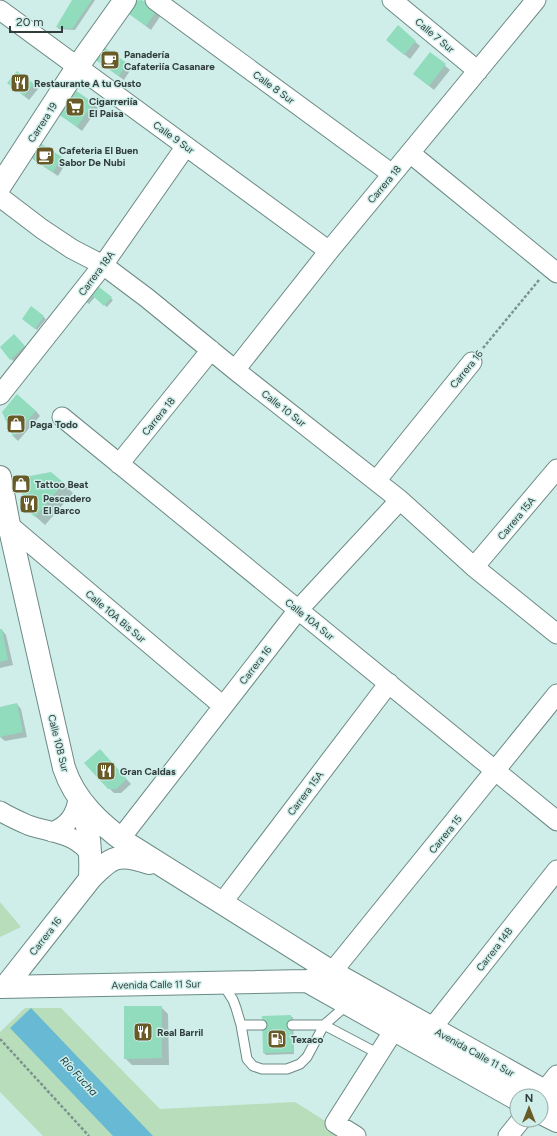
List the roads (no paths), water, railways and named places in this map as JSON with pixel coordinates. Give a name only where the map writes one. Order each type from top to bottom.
[{"type":"main road","name":"Carrera 19","points":[[0,186],[78,66],[125,0]]},
{"type":"main road","name":"Calle 10B Sur","points":[[0,477],[5,526],[62,760],[68,778],[76,794],[97,820],[120,838],[332,972]]},
{"type":"main road","points":[[76,794],[87,825],[91,856],[90,880]]},
{"type":"main road","name":"Carrera 16","points":[[2,989],[90,880],[110,861],[123,857],[142,861],[173,872]]},
{"type":"main road","name":"Avenida Calle 11 Sur","points":[[2,989],[222,982],[308,981],[322,978],[332,972],[432,1028],[550,1090]]},
{"type":"main road","name":"Avenida Calle 11 Sur","points":[[308,981],[509,1095]]},
{"type":"street","name":"Calle 8 Sur","points":[[155,0],[392,174]]},
{"type":"street","name":"Calle 7 Sur","points":[[392,0],[478,71]]},
{"type":"street","name":"Carrera 18","points":[[234,370],[329,250],[536,0]]},
{"type":"street","name":"Calle 9 Sur","points":[[0,10],[329,250]]},
{"type":"street","name":"Carrera 18A","points":[[0,395],[103,264],[186,146]]},
{"type":"street","points":[[410,153],[553,270]]},
{"type":"street","name":"Calle 10 Sur","points":[[0,197],[66,245],[103,264],[147,298],[234,370],[400,500],[474,567],[557,634]]},
{"type":"street","name":"Carrera 18","points":[[119,464],[211,350]]},
{"type":"street","name":"Carrera 16","points":[[376,481],[472,362]]},
{"type":"street","name":"Calle 10A Sur","points":[[62,417],[557,821]]},
{"type":"street","name":"Carrera 15A","points":[[474,567],[557,469]]},
{"type":"street","name":"Carrera 16","points":[[120,838],[298,610],[400,500]]},
{"type":"street","name":"Calle 10A Bis Sur","points":[[5,526],[223,706]]},
{"type":"street","name":"Carrera 15A","points":[[222,903],[388,683]]},
{"type":"street","name":"Carrera 15","points":[[332,972],[557,694]]},
{"type":"street","points":[[52,832],[59,829],[70,820],[76,807],[76,794]]},
{"type":"street","points":[[0,811],[27,824],[77,840],[87,849],[91,856]]},
{"type":"street","name":"Carrera 14B","points":[[432,1028],[557,870]]},
{"type":"street","points":[[356,1136],[335,1122],[394,1030]]},
{"type":"lane","points":[[222,982],[233,1000],[241,1026],[247,1059],[253,1066],[262,1069],[286,1069],[300,1064],[308,1057],[324,1025],[348,1004]]},
{"type":"lane","points":[[241,1026],[262,1025]]},
{"type":"lane","points":[[292,1025],[324,1025],[379,1054]]},
{"type":"water","name":"Río Fucha","points":[[31,1008],[153,1136],[113,1136],[10,1028]]},
{"type":"place","name":"Panadería Cafateriía Casanare","points":[[110,60]]},
{"type":"place","name":"Restaurante A tu Gusto","points":[[20,83]]},
{"type":"place","name":"Cigarreriía El Paisa","points":[[75,107]]},
{"type":"place","name":"Cafeteria El Buen Sabor De Nubi","points":[[45,156]]},
{"type":"place","name":"Paga Todo","points":[[16,424]]},
{"type":"place","name":"Tattoo Beat","points":[[21,484]]},
{"type":"place","name":"Pescadero El Barco","points":[[29,504]]},
{"type":"place","name":"Gran Caldas","points":[[106,771]]},
{"type":"place","name":"Real Barril","points":[[143,1032]]},
{"type":"place","name":"Texaco","points":[[277,1039]]}]
